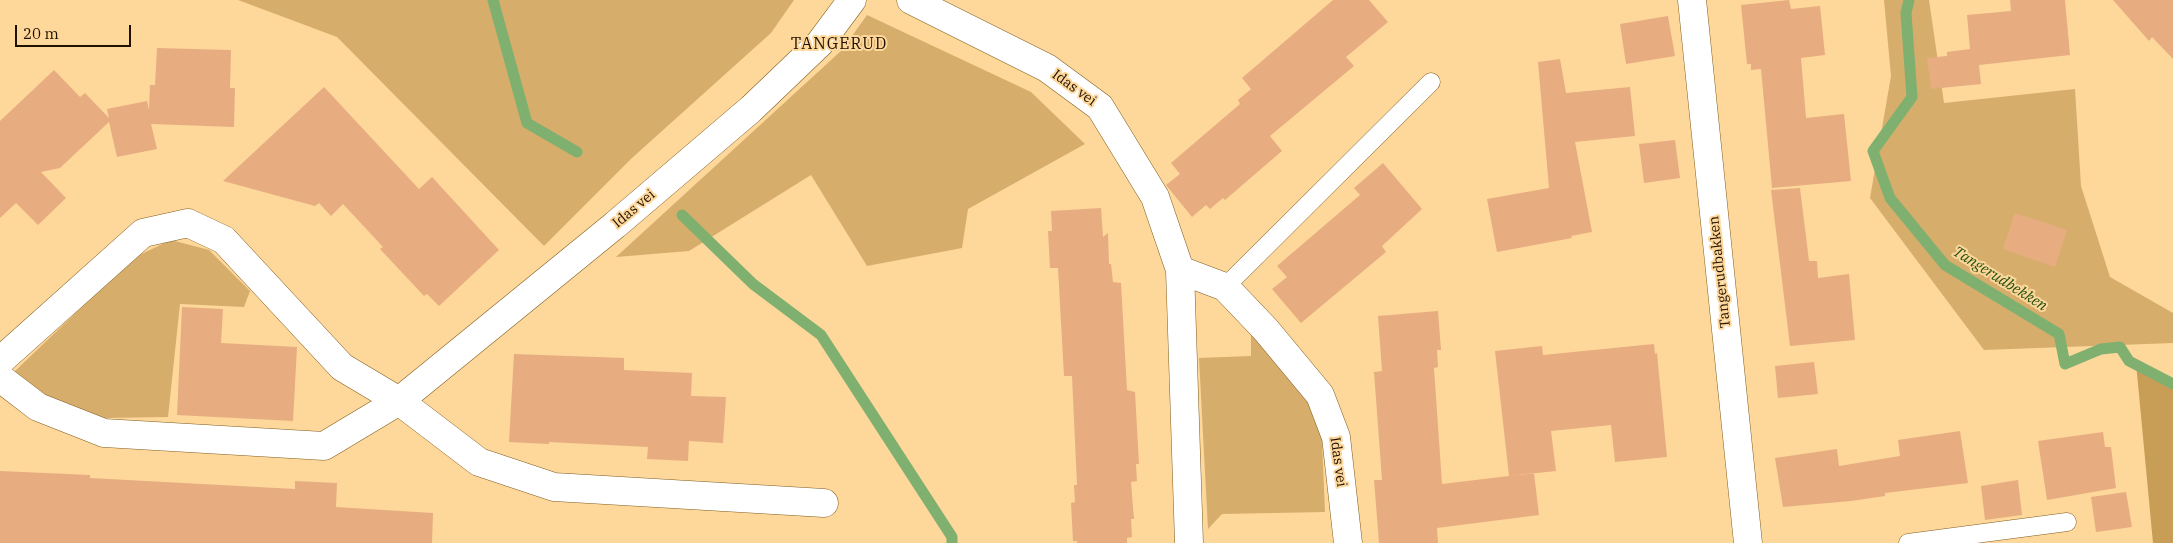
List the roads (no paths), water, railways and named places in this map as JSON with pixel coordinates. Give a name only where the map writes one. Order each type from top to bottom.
[{"type":"street","name":"Idas vei","points":[[0,378],[38,407],[104,434],[324,446],[400,401],[615,225],[751,109],[820,43],[852,0]]},
{"type":"street","name":"Idas vei","points":[[911,0],[1046,68],[1100,107],[1155,197],[1180,270],[1189,543]]},
{"type":"street","name":"Tangerudbakken","points":[[1692,0],[1748,543]]},
{"type":"street","points":[[0,361],[143,233],[188,223],[224,240],[342,367],[400,401],[479,462],[554,487],[824,503]]},
{"type":"street","name":"Idas vei","points":[[1180,270],[1225,287],[1266,330],[1320,395],[1336,436],[1348,543]]},
{"type":"lane","points":[[1225,287],[1431,82]]},
{"type":"lane","points":[[1908,543],[2067,522]]},
{"type":"waterway","points":[[493,0],[527,123],[577,152]]},
{"type":"waterway","name":"Tangerudbekken","points":[[1909,0],[1906,13],[1912,97],[1873,151],[1890,198],[1945,265],[2059,334],[2065,364],[2101,349],[2120,347],[2129,361],[2173,384]]},
{"type":"waterway","points":[[682,215],[753,284],[821,335],[952,537],[952,543]]},
{"type":"district","name":"TANGERUD","points":[[839,44]]}]
